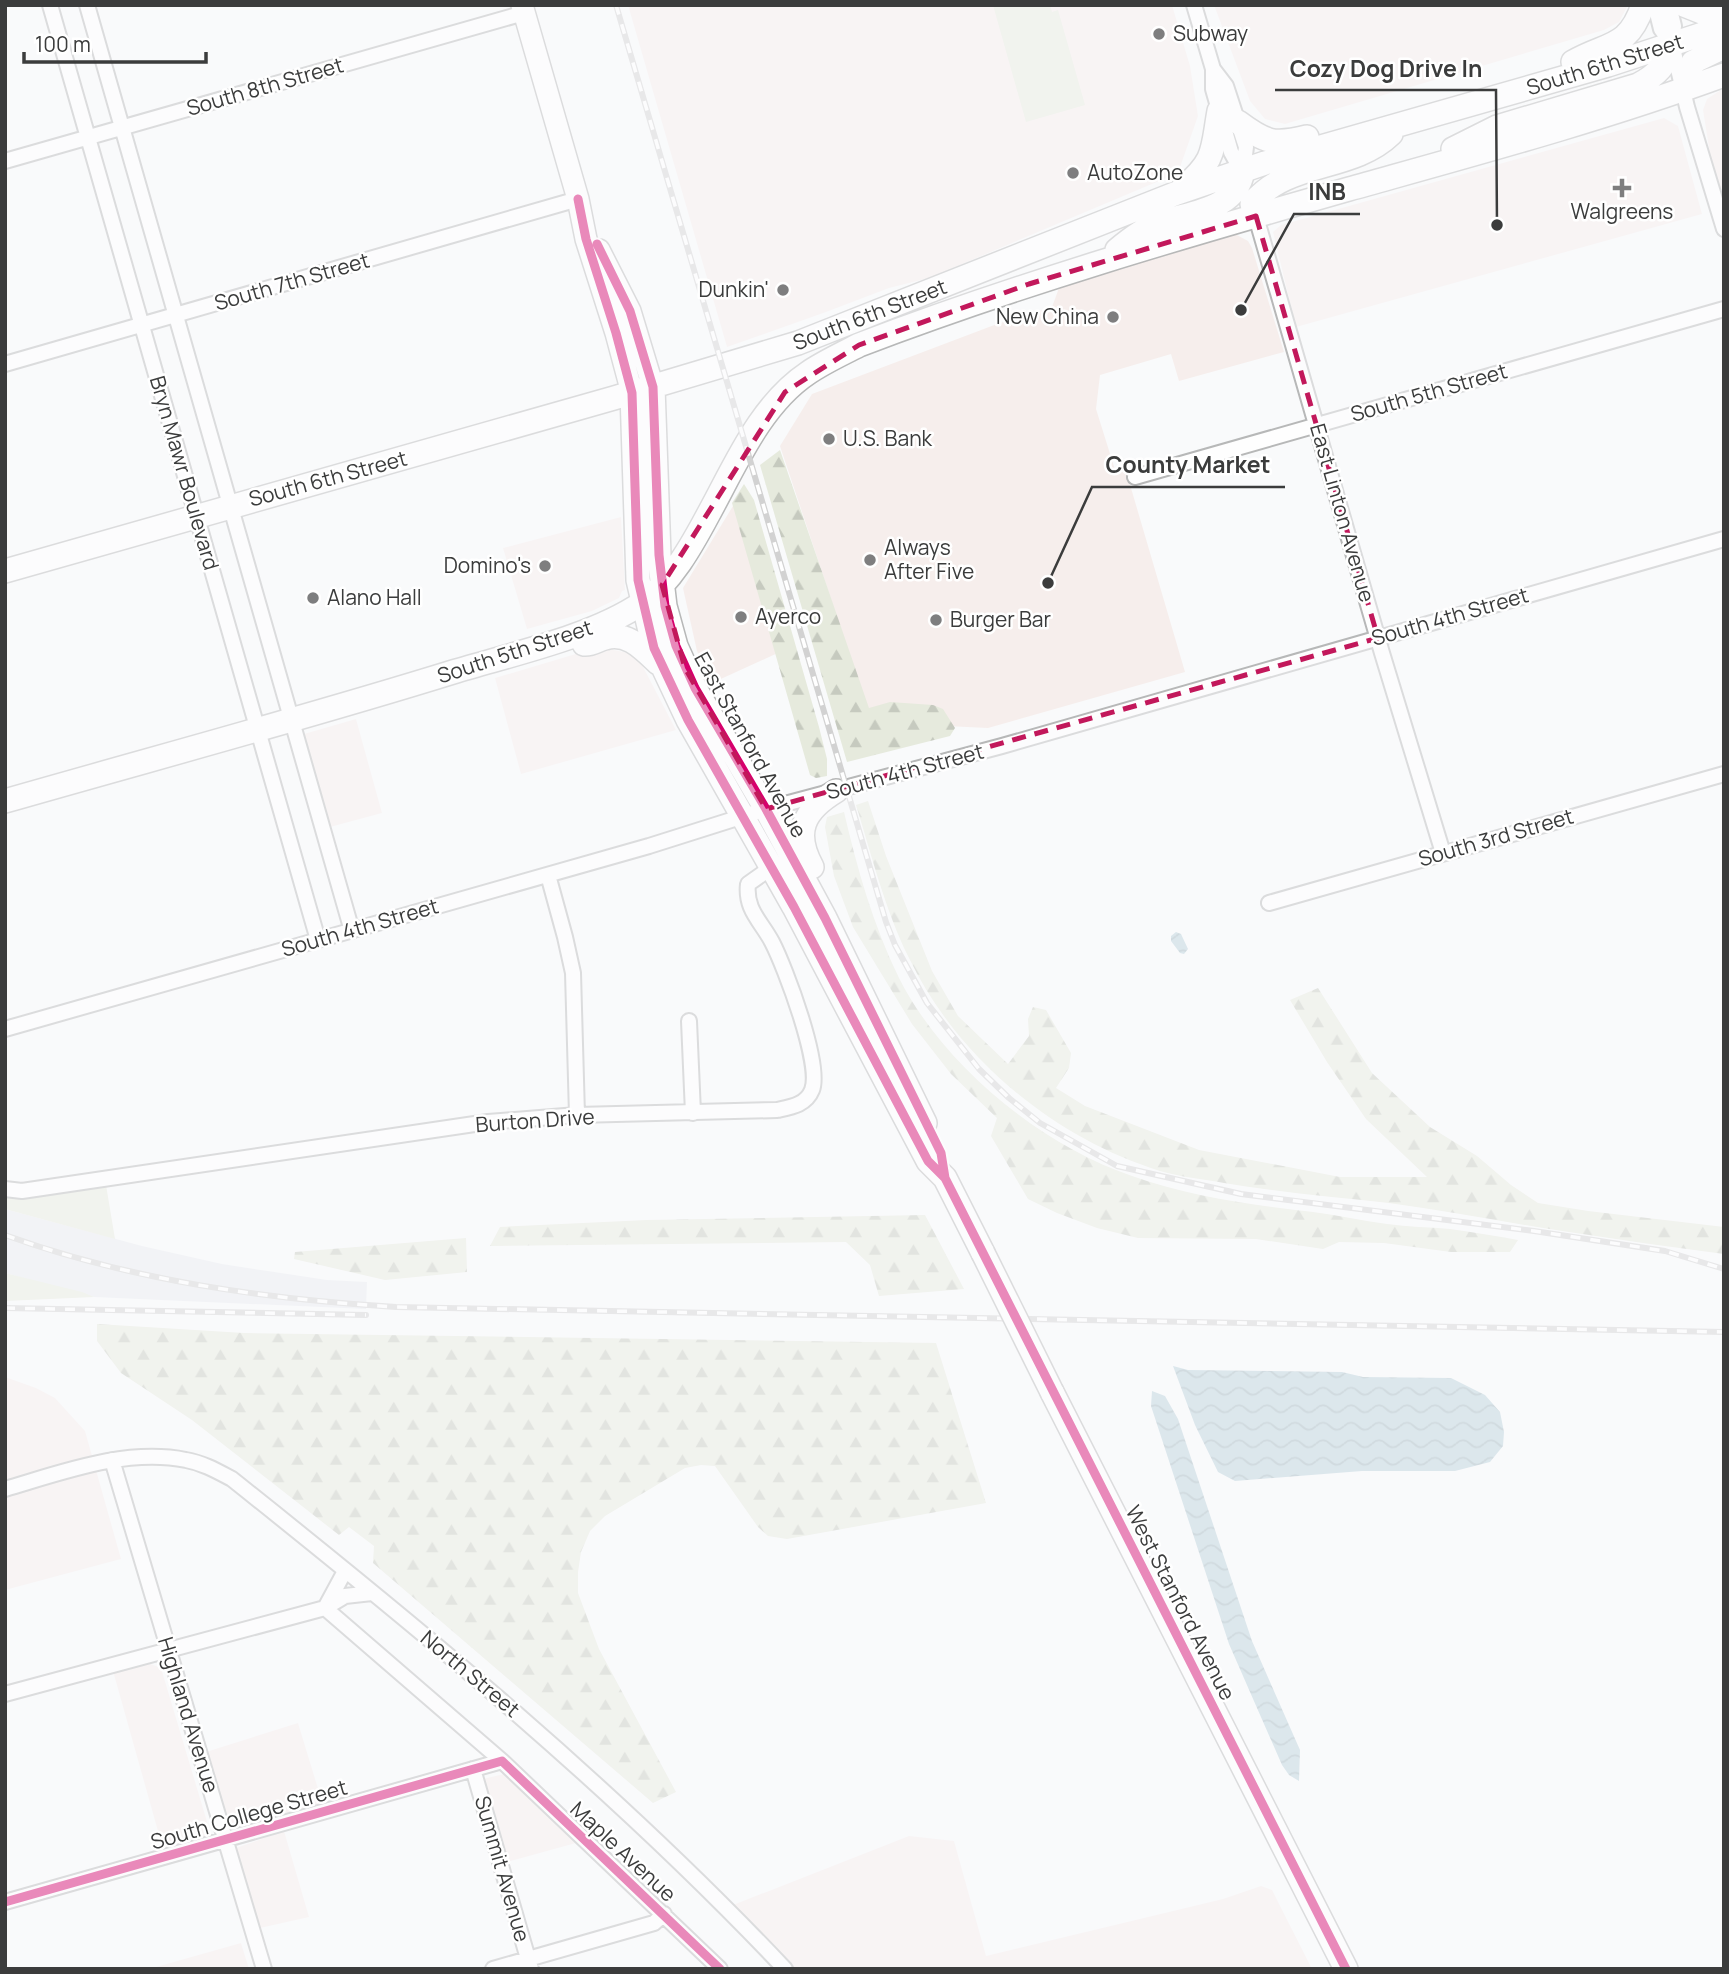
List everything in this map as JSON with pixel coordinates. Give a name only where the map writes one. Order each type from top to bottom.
[{"type":"main road","points":[[1529,88],[1580,58],[1620,41],[1632,31],[1643,5]]},
{"type":"main road","points":[[1684,5],[1709,15],[1724,12]]},
{"type":"main road","name":"East Stanford Avenue","points":[[523,9],[578,199],[586,239],[616,333],[643,390],[662,585],[667,613],[685,668],[848,962],[941,1153],[945,1178],[983,1253]]},
{"type":"main road","name":"South 6th Street","points":[[5,571],[798,344],[1177,193],[1724,27]]},
{"type":"main road","points":[[1407,173],[1497,127],[1638,85],[1665,66],[1672,44]]},
{"type":"main road","points":[[1684,90],[1693,62],[1724,47]]},
{"type":"main road","name":"South 6th Street","points":[[906,327],[1254,210],[1407,173],[1684,90],[1724,75]]},
{"type":"main road","points":[[1177,193],[1198,175],[1211,156],[1228,116],[1261,139],[1281,143],[1418,107],[1460,107]]},
{"type":"main road","points":[[1254,210],[1260,195],[1279,180],[1346,159],[1379,145],[1400,125]]},
{"type":"main road","points":[[1107,259],[1133,236],[1157,224],[1223,202],[1238,185],[1243,171]]},
{"type":"main road","name":"South 5th Street","points":[[5,801],[292,719],[601,626],[642,603],[662,585],[701,528],[751,437],[785,392],[828,360],[906,327]]},
{"type":"main road","name":"East Stanford Avenue","points":[[643,390],[636,555],[642,603],[654,648],[688,720],[772,867],[928,1161],[945,1178]]},
{"type":"main road","points":[[553,641],[589,645],[608,637],[621,637],[638,644],[662,666]]},
{"type":"main road","points":[[836,791],[812,809],[804,825],[802,843],[803,851],[850,940],[848,962]]},
{"type":"main road","name":"West Stanford Avenue","points":[[983,1253],[1346,1969]]},
{"type":"street","name":"Bryn Mawr Boulevard","points":[[50,5],[318,940]]},
{"type":"street","name":"Bryn Mawr Boulevard","points":[[87,5],[352,931]]},
{"type":"street","name":"East Linton Avenue","points":[[1194,5],[1213,69],[1213,89],[1246,147],[1243,171]]},
{"type":"street","points":[[1655,5],[1661,29],[1672,44]]},
{"type":"street","points":[[1669,5],[1674,26],[1672,44],[1724,229]]},
{"type":"street","name":"South 8th Street","points":[[5,161],[523,9]]},
{"type":"street","name":"East Linton Avenue","points":[[1213,69],[1226,86],[1231,152],[1243,171],[1443,853]]},
{"type":"street","name":"South 7th Street","points":[[5,364],[578,199]]},
{"type":"street","name":"South 5th Street","points":[[1135,477],[1724,309]]},
{"type":"street","name":"South 4th Street","points":[[5,1029],[548,875],[765,809],[1724,539]]},
{"type":"street","name":"South 3rd Street","points":[[1269,903],[1724,774]]},
{"type":"street","name":"Burton Drive","points":[[5,1189],[22,1191],[488,1122],[577,1115],[777,1110],[793,1107],[802,1103],[813,1090],[814,1077],[796,1000],[771,940],[747,899],[748,884],[772,867]]},
{"type":"street","points":[[548,875],[573,973],[577,1115]]},
{"type":"street","points":[[689,1020],[693,1113]]},
{"type":"street","name":"North Street","points":[[5,1489],[112,1461],[168,1457],[188,1460],[232,1479],[479,1681],[565,1757],[707,1890],[785,1969]]},
{"type":"street","name":"Highland Avenue","points":[[112,1461],[264,1969]]},
{"type":"street","points":[[326,1608],[345,1571]]},
{"type":"street","points":[[5,1694],[326,1608],[345,1596],[372,1593]]},
{"type":"street","name":"Maple Avenue","points":[[326,1608],[502,1761],[720,1969]]},
{"type":"street","name":"South College Street","points":[[5,1902],[502,1761]]},
{"type":"street","name":"Summit Avenue","points":[[473,1769],[530,1964]]},
{"type":"street","points":[[493,1969],[530,1964],[654,1923],[664,1914]]},
{"type":"highlighted area","points":[[1256,216],[1378,638],[766,809],[685,668],[662,585],[785,392],[859,345],[1029,284]]},
{"type":"shaded area","points":[[628,5],[1172,5],[1190,66],[1198,116],[1178,173],[929,278],[889,288],[727,347]]},
{"type":"shaded area","points":[[1214,5],[1628,5],[1619,22],[1604,30],[1285,124],[1265,119],[1250,101]]},
{"type":"shaded area","points":[[1724,88],[1724,205],[1711,160],[1703,110],[1707,99]]},
{"type":"shaded area","points":[[1664,118],[1678,126],[1702,214],[1296,327],[1273,232],[1281,225]]},
{"type":"shaded area","points":[[1235,234],[1248,241],[1252,248],[1284,352],[1179,381],[1171,354],[1100,375],[1096,409],[1116,473],[1126,471],[1185,672],[988,728],[946,726],[868,710],[780,446],[812,394],[997,324],[1052,307],[1059,288],[1064,284]]},
{"type":"shaded area","points":[[736,501],[780,652],[712,683],[697,651],[683,588]]},
{"type":"shaded area","points":[[621,517],[625,590],[619,598],[592,611],[527,629],[503,548]]},
{"type":"shaded area","points":[[599,647],[629,653],[640,661],[676,730],[521,774],[495,678]]},
{"type":"shaded area","points":[[356,719],[382,813],[330,827],[304,734]]},
{"type":"shaded area","points":[[5,1209],[142,1246],[222,1264],[327,1280],[367,1282],[366,1309],[94,1297],[5,1273]]},
{"type":"shaded area","points":[[5,1377],[55,1398],[85,1431],[121,1559],[5,1590]]},
{"type":"shaded area","points":[[148,1663],[161,1668],[211,1835],[163,1849],[113,1671]]},
{"type":"shaded area","points":[[298,1723],[323,1805],[231,1833],[206,1752]]},
{"type":"shaded area","points":[[504,1774],[576,1843],[507,1862],[483,1779]]},
{"type":"shaded area","points":[[284,1831],[309,1917],[260,1928],[236,1848]]},
{"type":"shaded area","points":[[909,1836],[954,1841],[986,1956],[1223,1899],[1261,1886],[1272,1890],[1312,1969],[794,1969],[733,1905]]},
{"type":"shaded area","points":[[241,1943],[249,1969],[149,1969]]},
{"type":"green space","points":[[993,5],[1050,5],[1052,12],[1058,10],[1085,105],[1026,122]]},
{"type":"green space","points":[[780,450],[869,708],[890,702],[933,705],[943,709],[955,728],[950,736],[847,762],[760,465]]},
{"type":"green space","points":[[744,484],[754,500],[819,727],[827,759],[827,776],[816,778],[810,775],[732,503]]},
{"type":"green space","points":[[868,801],[886,856],[932,971],[958,1016],[1008,1064],[1029,1036],[1028,1019],[1033,1007],[1046,1010],[1071,1053],[1069,1068],[1056,1088],[1085,1106],[1199,1150],[1340,1177],[1427,1177],[1366,1119],[1327,1062],[1290,1000],[1318,988],[1372,1073],[1430,1127],[1477,1156],[1511,1185],[1538,1203],[1724,1227],[1724,1254],[1412,1206],[1265,1189],[1184,1176],[1160,1171],[1083,1138],[1013,1090],[982,1061],[929,995],[900,940],[880,883],[856,805]]},
{"type":"green space","points":[[844,812],[860,875],[881,938],[899,978],[918,1010],[968,1071],[1029,1123],[1097,1162],[1132,1176],[1199,1195],[1378,1223],[1450,1229],[1518,1240],[1510,1252],[1451,1252],[1384,1243],[1339,1242],[1323,1249],[1256,1239],[1138,1238],[1097,1228],[1028,1199],[991,1136],[997,1118],[951,1074],[912,1024],[853,927],[834,876],[825,827],[827,817]]},
{"type":"green space","points":[[106,1185],[115,1239],[5,1209],[5,1196],[25,1197]]},
{"type":"green space","points":[[925,1215],[964,1289],[879,1296],[870,1265],[846,1242],[490,1246],[500,1227],[647,1220]]},
{"type":"green space","points":[[466,1238],[467,1272],[385,1280],[294,1259],[295,1252]]},
{"type":"green space","points":[[5,1273],[82,1292],[94,1297],[5,1301]]},
{"type":"green space","points":[[97,1324],[244,1333],[936,1343],[986,1503],[787,1539],[768,1536],[758,1527],[715,1466],[701,1465],[685,1468],[605,1516],[590,1531],[581,1552],[578,1593],[599,1649],[676,1792],[653,1803],[373,1563],[374,1546],[349,1527],[339,1535],[192,1420],[121,1373],[97,1341]]},
{"type":"water","points":[[1176,932],[1181,934],[1188,949],[1184,954],[1180,953],[1171,941],[1171,936]]},
{"type":"water","points":[[1173,1366],[1188,1370],[1342,1372],[1363,1377],[1451,1378],[1485,1395],[1500,1412],[1504,1432],[1503,1446],[1490,1462],[1455,1471],[1362,1471],[1235,1481],[1218,1472],[1195,1425]]},
{"type":"water","points":[[1152,1391],[1165,1396],[1178,1419],[1252,1641],[1300,1750],[1299,1781],[1289,1775],[1282,1765],[1229,1644],[1151,1406]]},
{"type":"railway","points":[[616,5],[886,922],[895,945],[927,1003],[979,1069],[1040,1123],[1117,1166],[1241,1194],[1534,1231],[1665,1251],[1724,1269]]},
{"type":"railway","points":[[5,1235],[100,1264],[198,1285],[297,1299],[396,1307],[1724,1332]]},
{"type":"railway","points":[[5,1308],[366,1315]]},
{"type":"cycle path","points":[[578,199],[586,239],[632,393],[638,580],[654,648],[688,720],[794,907],[928,1161],[945,1178],[1346,1969]]},
{"type":"cycle path","points":[[597,244],[630,311],[653,387],[659,555],[665,606],[676,646],[695,688],[766,809],[825,918],[941,1153],[945,1178]]},
{"type":"cycle path","points":[[5,1902],[502,1761],[720,1969]]},
{"type":"place","name":"Subway","points":[[1159,34]]},
{"type":"place","name":"AutoZone","points":[[1073,173]]},
{"type":"place","name":"Walgreens","points":[[1622,188]]},
{"type":"place","name":"Cozy Dog Drive In","points":[[1497,225]]},
{"type":"place","name":"Dunkin'","points":[[783,290]]},
{"type":"place","name":"INB","points":[[1241,310]]},
{"type":"place","name":"New China","points":[[1113,317]]},
{"type":"place","name":"U.S. Bank","points":[[829,439]]},
{"type":"place","name":"Always After Five","points":[[870,560]]},
{"type":"place","name":"Domino's","points":[[545,566]]},
{"type":"place","name":"County Market","points":[[1048,583]]},
{"type":"place","name":"Alano Hall","points":[[313,598]]},
{"type":"place","name":"Ayerco","points":[[741,617]]},
{"type":"place","name":"Burger Bar","points":[[936,620]]}]
